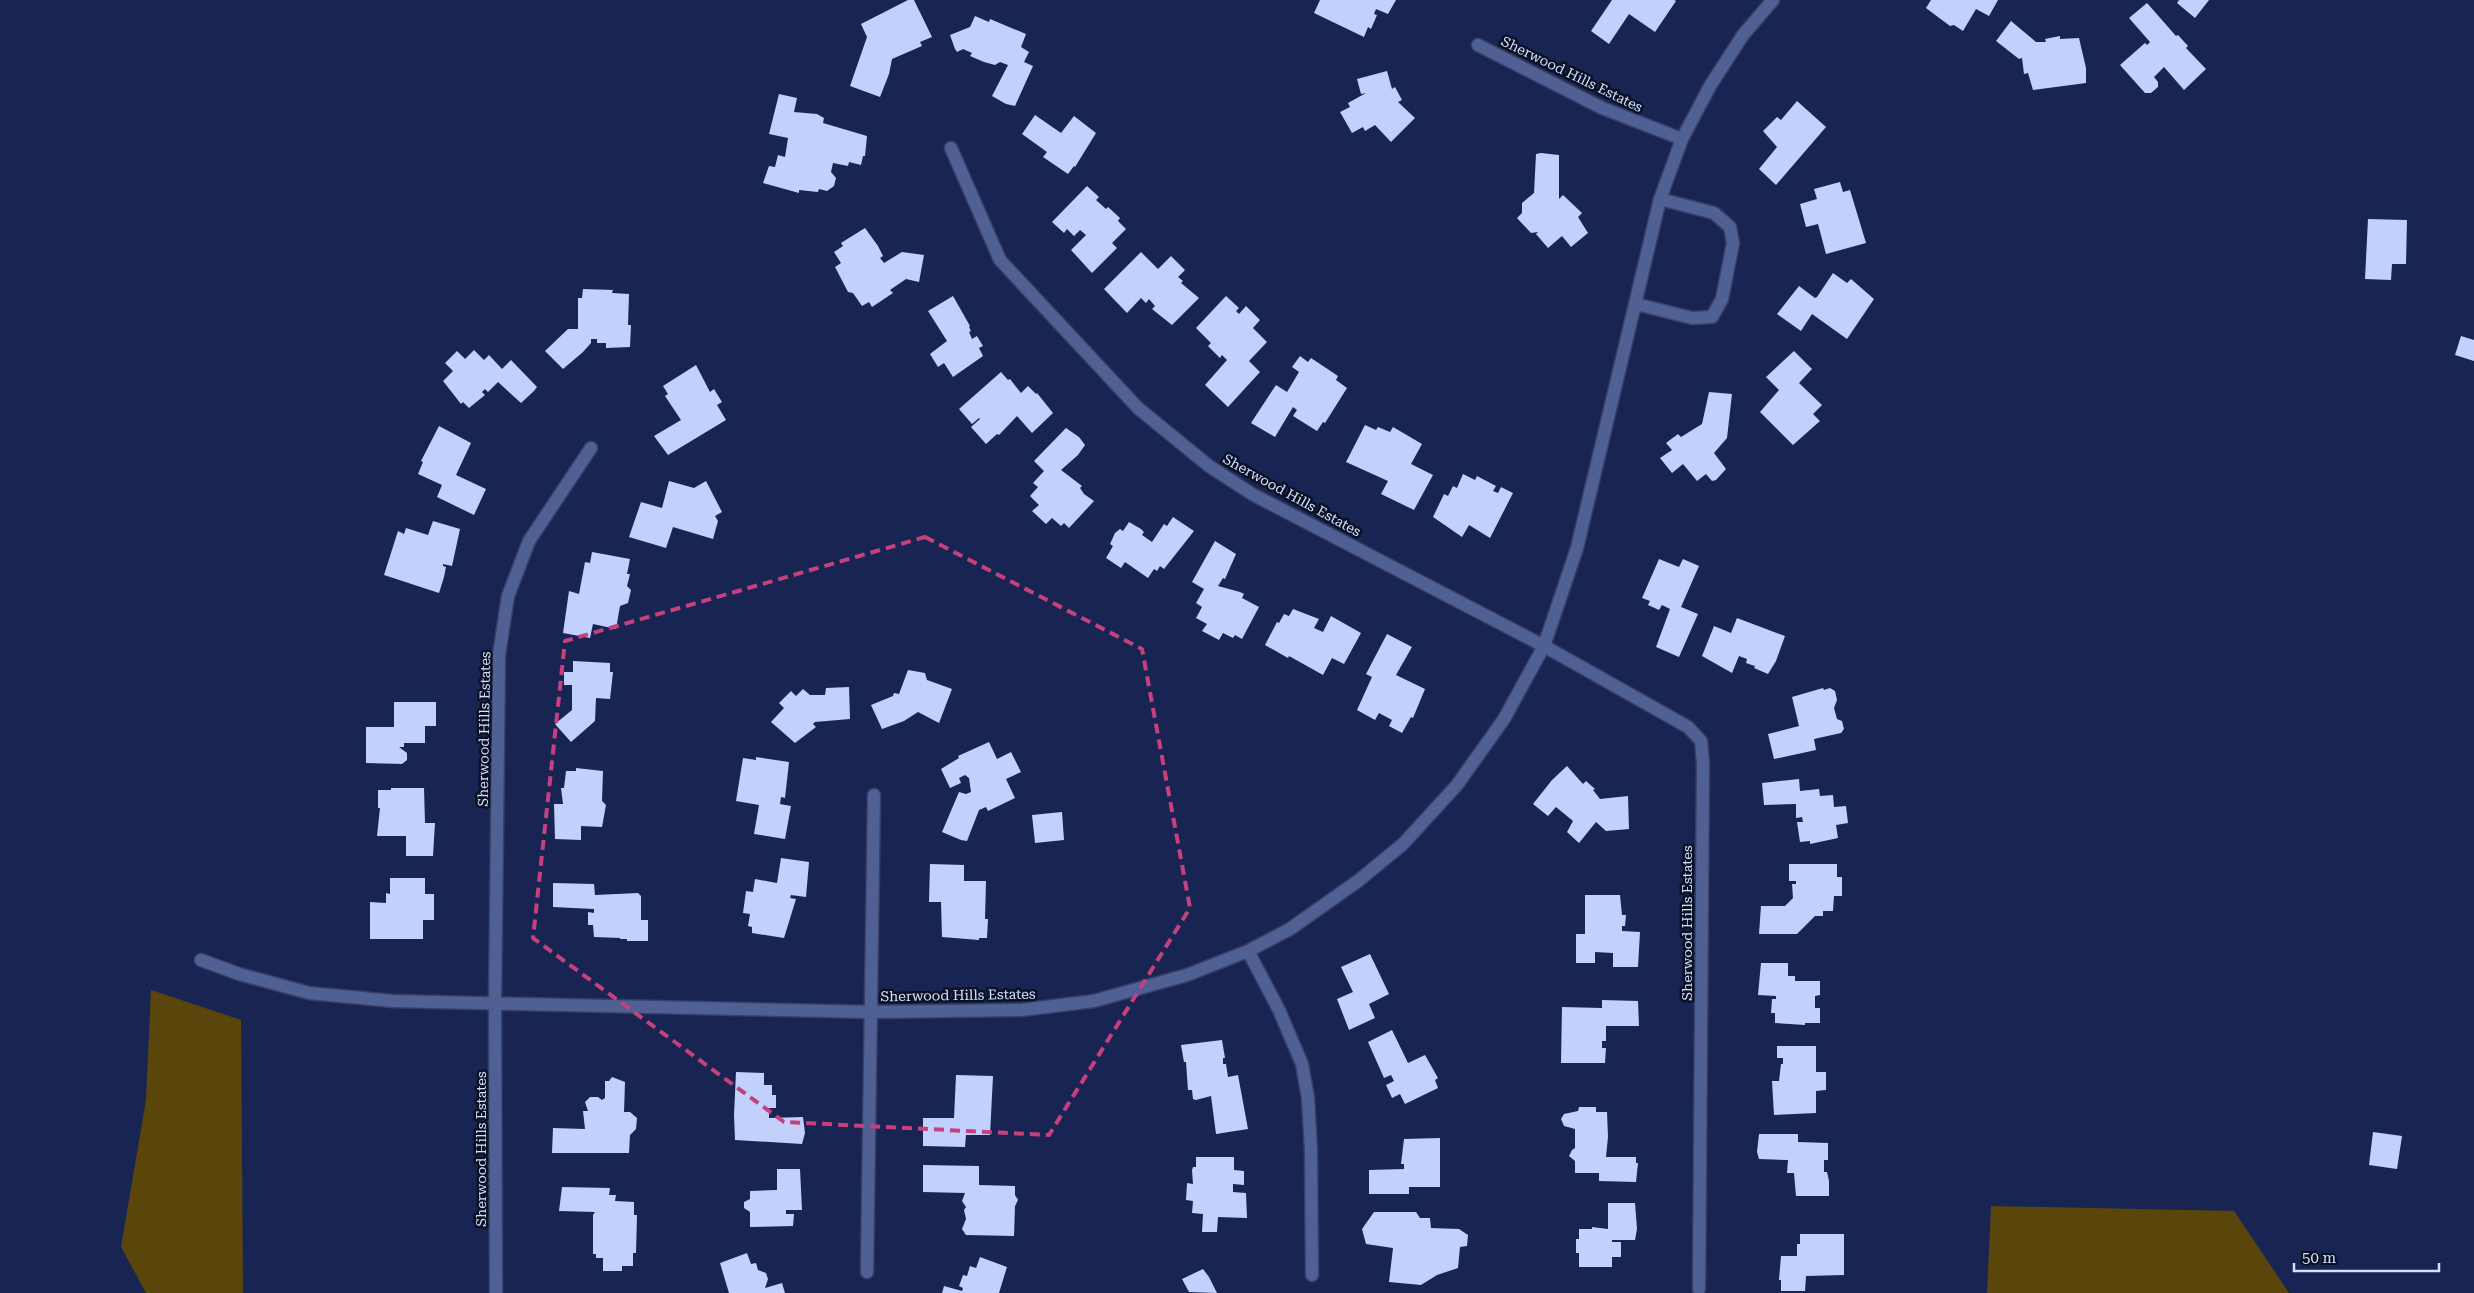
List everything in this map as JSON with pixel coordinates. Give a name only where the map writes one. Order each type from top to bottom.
[{"type":"street","name":"Sherwood Hills Estates","points":[[201,960],[239,974],[309,992],[392,1001],[870,1012],[1021,1010],[1094,1001],[1187,975],[1248,951],[1290,929],[1358,881],[1402,844],[1457,785],[1504,719],[1544,646],[1577,548],[1660,199],[1682,139],[1710,86],[1743,35],[1773,0]]},
{"type":"street","name":"Sherwood Hills Estates","points":[[1478,45],[1602,108],[1682,139]]},
{"type":"street","name":"Sherwood Hills Estates","points":[[951,148],[1000,260],[1138,408],[1209,466],[1252,494],[1544,646],[1688,726],[1701,741],[1703,773],[1699,1289]]},
{"type":"street","points":[[1636,304],[1692,318],[1712,317],[1722,300],[1733,243],[1730,227],[1714,213],[1660,199]]},
{"type":"street","name":"Sherwood Hills Estates","points":[[496,1293],[495,1004],[499,655],[508,596],[529,541],[591,448]]},
{"type":"street","name":"Sherwood Hills Estates","points":[[867,1272],[874,795]]},
{"type":"street","points":[[1248,951],[1279,1010],[1302,1064],[1308,1098],[1311,1151],[1312,1275]]},
{"type":"highlighted area","points":[[925,537],[1142,649],[1190,908],[1049,1135],[784,1122],[533,938],[565,641]]},
{"type":"shaded area","points":[[151,990],[241,1020],[243,1293],[146,1293],[121,1247],[146,1100]]},
{"type":"shaded area","points":[[1991,1206],[2234,1211],[2289,1293],[1987,1293]]},
{"type":"building","points":[[908,0],[914,0],[932,37],[920,42],[922,46],[892,59],[889,74],[880,97],[850,86],[867,37],[861,24]]},
{"type":"building","points":[[1320,0],[1396,0],[1388,14],[1376,9],[1374,14],[1377,15],[1371,29],[1368,27],[1364,37],[1314,13]]},
{"type":"building","points":[[1612,0],[1676,1],[1655,32],[1629,14],[1609,44],[1591,31]]},
{"type":"building","points":[[1931,0],[1998,0],[1989,16],[1976,9],[1963,31],[1954,25],[1950,26],[1926,8]]},
{"type":"building","points":[[2179,0],[2209,0],[2195,18],[2177,3]]},
{"type":"building","points":[[2147,3],[2176,36],[2178,35],[2188,46],[2186,48],[2206,69],[2184,90],[2164,67],[2154,77],[2158,82],[2158,87],[2151,93],[2145,93],[2120,65],[2145,43],[2147,45],[2150,42],[2129,18]]},
{"type":"building","points":[[975,16],[989,22],[990,19],[1026,34],[1021,47],[1029,52],[1024,62],[1033,66],[1015,106],[1006,104],[992,96],[1008,65],[1000,62],[995,65],[984,62],[970,56],[972,53],[963,49],[957,52],[955,49],[950,35],[970,27]]},
{"type":"building","points":[[2011,21],[2036,42],[2046,42],[2045,39],[2060,36],[2060,39],[2079,38],[2086,68],[2086,83],[2033,90],[2028,73],[2024,74],[2022,58],[2019,59],[1996,41]]},
{"type":"building","points":[[1387,71],[1392,89],[1395,87],[1402,100],[1398,102],[1415,118],[1391,142],[1375,125],[1365,131],[1363,127],[1352,133],[1340,112],[1350,107],[1348,103],[1366,93],[1361,94],[1357,79]]},
{"type":"building","points":[[779,94],[797,98],[794,112],[817,114],[824,118],[823,123],[867,136],[865,156],[863,156],[861,165],[849,162],[848,166],[833,163],[831,172],[836,178],[834,186],[827,191],[819,189],[818,192],[799,190],[799,193],[763,183],[769,166],[775,167],[778,155],[785,157],[788,138],[769,134]]},
{"type":"building","points":[[1797,101],[1826,127],[1776,185],[1759,169],[1777,147],[1763,131],[1777,117],[1781,120]]},
{"type":"building","points":[[1035,115],[1061,133],[1074,116],[1096,133],[1075,167],[1068,174],[1043,157],[1047,152],[1022,134]]},
{"type":"building","points":[[1536,154],[1559,155],[1559,199],[1563,195],[1582,213],[1578,217],[1588,233],[1571,247],[1562,236],[1548,248],[1536,234],[1538,232],[1531,233],[1517,218],[1522,213],[1522,203],[1534,193]]},
{"type":"building","points":[[1840,182],[1843,192],[1850,190],[1866,243],[1826,254],[1818,224],[1806,227],[1800,204],[1817,199],[1814,189]]},
{"type":"building","points":[[1087,186],[1099,197],[1096,200],[1106,209],[1108,207],[1120,218],[1118,221],[1126,229],[1112,243],[1117,248],[1092,273],[1071,250],[1086,235],[1080,230],[1074,236],[1067,229],[1064,233],[1052,222]]},
{"type":"building","points":[[2368,219],[2407,220],[2406,264],[2392,264],[2391,280],[2365,279]]},
{"type":"building","points":[[865,228],[878,246],[883,256],[880,258],[884,263],[902,252],[924,255],[919,282],[906,279],[890,290],[893,293],[872,307],[869,302],[862,306],[853,293],[848,292],[835,267],[841,263],[834,252],[843,246],[841,243]]},
{"type":"building","points":[[1141,252],[1158,269],[1171,256],[1185,270],[1178,277],[1183,281],[1181,283],[1199,298],[1172,325],[1152,309],[1155,306],[1149,299],[1146,303],[1141,298],[1127,313],[1104,289]]},
{"type":"building","points":[[1833,273],[1847,283],[1851,279],[1874,299],[1847,339],[1812,314],[1801,331],[1777,314],[1799,286],[1815,298],[1817,297]]},
{"type":"building","points":[[583,289],[613,290],[612,293],[629,294],[628,325],[631,325],[630,347],[606,348],[606,343],[597,343],[597,339],[591,339],[591,343],[583,352],[563,369],[545,351],[568,329],[578,329],[578,298],[582,298]]},
{"type":"building","points":[[953,296],[970,326],[971,331],[969,332],[972,339],[977,336],[983,346],[979,348],[983,356],[953,377],[944,363],[938,367],[930,354],[947,341],[928,311]]},
{"type":"building","points":[[1226,296],[1239,308],[1236,311],[1239,314],[1246,306],[1260,320],[1253,328],[1267,342],[1249,361],[1260,372],[1228,407],[1205,385],[1227,360],[1222,355],[1220,358],[1208,346],[1211,343],[1196,328]]},
{"type":"building","points":[[2461,336],[2474,340],[2474,361],[2455,355]]},
{"type":"building","points":[[474,350],[484,360],[489,355],[502,369],[511,360],[537,387],[521,403],[498,382],[488,392],[485,389],[482,392],[485,395],[469,408],[463,402],[461,404],[443,381],[453,371],[445,363],[457,351],[465,359]]},
{"type":"building","points":[[1794,351],[1812,369],[1799,383],[1822,405],[1813,414],[1820,421],[1793,445],[1760,412],[1779,390],[1766,377]]},
{"type":"building","points":[[1300,356],[1308,362],[1311,358],[1338,376],[1336,380],[1347,388],[1325,423],[1323,422],[1317,431],[1293,416],[1297,410],[1293,407],[1275,437],[1251,423],[1276,385],[1287,392],[1299,372],[1292,367]]},
{"type":"building","points":[[696,365],[710,392],[714,389],[722,402],[717,405],[726,420],[668,455],[654,436],[681,420],[665,396],[668,394],[663,386]]},
{"type":"building","points":[[1001,372],[1008,380],[1010,379],[1021,393],[1028,386],[1037,393],[1053,413],[1032,433],[1017,416],[999,435],[997,434],[986,444],[971,427],[980,419],[972,424],[959,409]]},
{"type":"building","points":[[1709,392],[1732,394],[1727,438],[1714,453],[1726,469],[1716,480],[1712,481],[1706,474],[1697,481],[1683,464],[1672,473],[1660,458],[1672,450],[1666,443],[1678,434],[1681,437],[1702,424]]},
{"type":"building","points":[[1365,425],[1376,430],[1378,427],[1390,432],[1393,427],[1422,444],[1411,464],[1433,475],[1414,510],[1381,494],[1388,481],[1346,462]]},
{"type":"building","points":[[439,426],[471,443],[456,475],[486,489],[474,515],[437,497],[442,485],[418,474],[423,462],[421,461]]},
{"type":"building","points":[[1066,428],[1079,437],[1085,445],[1078,455],[1061,470],[1082,486],[1080,488],[1084,494],[1094,501],[1069,528],[1064,523],[1061,526],[1052,518],[1046,524],[1032,511],[1039,505],[1030,496],[1038,487],[1033,483],[1044,471],[1034,461]]},
{"type":"building","points":[[1463,474],[1475,480],[1477,476],[1496,486],[1493,491],[1498,493],[1501,487],[1513,493],[1490,538],[1469,525],[1462,537],[1433,517],[1444,494],[1448,496],[1453,486],[1457,488]]},
{"type":"building","points":[[669,481],[694,488],[706,481],[722,512],[715,516],[718,521],[713,539],[673,527],[666,548],[629,537],[641,502],[662,508]]},
{"type":"building","points":[[1173,517],[1194,531],[1164,569],[1160,566],[1157,571],[1154,569],[1148,578],[1125,562],[1121,568],[1106,558],[1113,546],[1110,544],[1115,533],[1120,529],[1123,531],[1129,522],[1141,529],[1144,532],[1142,535],[1152,542],[1164,524],[1167,526]]},
{"type":"building","points":[[433,521],[460,529],[452,566],[443,564],[446,567],[439,593],[384,575],[398,531],[404,534],[406,528],[428,535]]},
{"type":"building","points":[[1215,541],[1236,554],[1225,579],[1223,578],[1218,586],[1244,594],[1242,598],[1259,607],[1242,639],[1235,635],[1233,638],[1223,633],[1219,640],[1202,631],[1207,624],[1196,618],[1202,607],[1196,603],[1204,589],[1192,582]]},
{"type":"building","points":[[592,552],[630,559],[627,574],[630,574],[627,586],[631,590],[628,603],[620,606],[616,629],[593,624],[590,638],[563,633],[569,591],[579,594],[585,562],[590,563]]},
{"type":"building","points":[[1659,559],[1679,567],[1683,559],[1699,566],[1681,607],[1698,614],[1679,657],[1656,647],[1670,609],[1662,605],[1659,610],[1648,605],[1650,601],[1642,598]]},
{"type":"building","points":[[1293,609],[1319,619],[1314,628],[1323,632],[1331,616],[1361,633],[1344,664],[1332,658],[1323,675],[1265,645],[1277,622],[1279,623],[1284,614],[1289,616]]},
{"type":"building","points":[[1737,618],[1785,636],[1776,661],[1768,674],[1754,668],[1755,666],[1746,663],[1747,659],[1739,656],[1732,673],[1702,656],[1714,626],[1731,633]]},
{"type":"building","points":[[1387,634],[1412,647],[1396,675],[1425,689],[1413,718],[1411,717],[1402,733],[1389,726],[1392,720],[1379,713],[1375,720],[1357,710],[1372,677],[1366,674]]},
{"type":"building","points":[[573,661],[610,663],[610,672],[613,672],[610,699],[596,698],[595,721],[571,742],[555,724],[572,710],[572,685],[564,685],[564,672],[573,672]]},
{"type":"building","points":[[908,670],[925,673],[927,680],[952,689],[939,723],[918,712],[904,721],[882,729],[871,705],[893,696],[894,693],[899,694]]},
{"type":"building","points":[[849,687],[850,719],[815,722],[813,724],[816,727],[795,743],[771,722],[784,708],[779,703],[791,691],[796,696],[803,689],[810,695],[825,695],[826,688]]},
{"type":"building","points":[[1823,688],[1824,690],[1830,688],[1835,691],[1837,700],[1834,708],[1837,719],[1842,721],[1844,729],[1841,733],[1814,739],[1816,750],[1774,759],[1768,734],[1799,726],[1792,697]]},
{"type":"building","points":[[394,702],[436,702],[436,726],[425,726],[425,743],[404,743],[404,747],[399,747],[407,753],[407,760],[402,764],[366,763],[366,727],[394,727]]},
{"type":"building","points":[[989,742],[997,759],[1011,752],[1021,772],[1006,779],[1015,798],[988,811],[986,807],[979,810],[967,841],[961,840],[942,832],[959,792],[966,794],[971,792],[969,778],[965,775],[959,778],[961,783],[950,788],[941,769],[959,758],[958,756]]},
{"type":"building","points":[[756,757],[789,762],[785,798],[781,797],[780,804],[791,806],[785,839],[754,834],[759,805],[736,801],[743,758],[756,760]]},
{"type":"building","points":[[1567,766],[1583,784],[1586,781],[1595,789],[1593,790],[1600,799],[1628,796],[1629,829],[1606,831],[1596,822],[1579,843],[1567,832],[1573,821],[1556,807],[1548,816],[1533,804],[1552,780]]},
{"type":"building","points":[[576,768],[603,771],[602,801],[606,805],[602,827],[581,826],[581,840],[555,839],[554,804],[563,804],[561,788],[564,788],[566,771],[576,771]]},
{"type":"building","points":[[1799,779],[1800,791],[1819,789],[1820,796],[1833,795],[1834,807],[1846,806],[1848,823],[1836,825],[1838,838],[1810,844],[1810,841],[1800,842],[1797,822],[1803,822],[1802,817],[1796,818],[1796,804],[1764,805],[1762,783]]},
{"type":"building","points":[[391,788],[424,788],[425,823],[435,823],[433,856],[406,856],[406,836],[377,836],[380,808],[378,808],[378,790],[391,790]]},
{"type":"building","points":[[1062,812],[1064,840],[1035,843],[1032,815]]},
{"type":"building","points":[[781,858],[809,862],[806,897],[791,895],[790,898],[796,899],[784,938],[752,933],[752,927],[748,926],[750,914],[743,913],[746,891],[753,892],[755,879],[777,883]]},
{"type":"building","points":[[930,864],[964,865],[964,881],[986,881],[985,919],[988,919],[987,938],[979,938],[979,940],[942,937],[941,902],[929,902]]},
{"type":"building","points":[[1789,864],[1837,864],[1837,877],[1842,877],[1842,896],[1834,896],[1833,911],[1823,911],[1823,916],[1815,916],[1797,934],[1759,934],[1761,906],[1785,906],[1793,898],[1792,884],[1796,884],[1796,881],[1789,881]]},
{"type":"building","points":[[390,878],[425,878],[425,894],[434,894],[434,920],[423,920],[423,939],[370,939],[370,902],[386,903],[386,893],[390,894]]},
{"type":"building","points":[[553,883],[594,884],[595,895],[638,893],[641,896],[641,920],[648,920],[648,941],[627,941],[627,939],[620,938],[594,937],[593,925],[588,925],[588,912],[594,913],[594,909],[553,907]]},
{"type":"building","points":[[1585,895],[1620,895],[1622,915],[1626,915],[1625,926],[1622,926],[1622,931],[1640,932],[1638,967],[1613,967],[1613,953],[1595,952],[1595,963],[1576,963],[1576,934],[1585,934]]},
{"type":"building","points":[[1370,954],[1389,994],[1369,1004],[1375,1018],[1349,1030],[1337,999],[1353,992],[1341,967]]},
{"type":"building","points":[[1761,963],[1788,963],[1788,976],[1795,976],[1795,981],[1820,981],[1820,995],[1815,996],[1815,1008],[1820,1008],[1820,1023],[1805,1023],[1805,1025],[1775,1023],[1775,1013],[1771,1013],[1772,999],[1776,999],[1776,996],[1758,995]]},
{"type":"building","points":[[1602,1000],[1638,1001],[1639,1026],[1606,1026],[1606,1041],[1602,1041],[1602,1048],[1606,1048],[1605,1063],[1561,1063],[1562,1007],[1602,1008]]},
{"type":"building","points":[[1392,1030],[1408,1063],[1425,1055],[1438,1078],[1435,1080],[1438,1088],[1405,1104],[1400,1094],[1392,1098],[1386,1085],[1394,1081],[1391,1075],[1384,1078],[1368,1042]]},
{"type":"building","points":[[1222,1040],[1225,1058],[1223,1058],[1223,1064],[1226,1064],[1228,1077],[1238,1075],[1248,1129],[1216,1134],[1211,1096],[1196,1100],[1193,1099],[1192,1090],[1188,1090],[1186,1062],[1184,1062],[1181,1045]]},
{"type":"building","points":[[1777,1046],[1816,1046],[1816,1072],[1826,1072],[1826,1090],[1816,1091],[1816,1113],[1774,1115],[1772,1081],[1779,1081],[1781,1064],[1783,1064],[1783,1058],[1777,1058]]},
{"type":"building","points":[[736,1072],[764,1073],[764,1085],[772,1085],[772,1095],[776,1095],[776,1108],[769,1108],[769,1118],[803,1117],[805,1133],[802,1144],[735,1140]]},
{"type":"building","points":[[956,1075],[993,1076],[990,1135],[966,1135],[965,1147],[923,1146],[923,1118],[954,1118]]},
{"type":"building","points":[[612,1077],[625,1082],[624,1112],[630,1112],[637,1118],[636,1129],[630,1135],[629,1153],[552,1153],[553,1128],[585,1129],[583,1111],[588,1111],[585,1102],[590,1097],[598,1097],[602,1100],[605,1098],[605,1081],[609,1081]]},
{"type":"building","points":[[1579,1107],[1596,1107],[1596,1112],[1607,1112],[1608,1137],[1606,1157],[1636,1157],[1636,1163],[1638,1163],[1636,1182],[1599,1181],[1599,1173],[1575,1173],[1575,1161],[1569,1156],[1575,1148],[1575,1129],[1564,1126],[1561,1119],[1564,1114],[1578,1111]]},
{"type":"building","points":[[2373,1132],[2402,1136],[2397,1169],[2369,1165]]},
{"type":"building","points":[[1759,1134],[1798,1134],[1798,1142],[1828,1143],[1828,1160],[1824,1160],[1824,1172],[1827,1172],[1829,1181],[1829,1196],[1796,1196],[1794,1173],[1787,1173],[1788,1160],[1759,1159],[1757,1152]]},
{"type":"building","points":[[1440,1138],[1440,1187],[1409,1187],[1409,1194],[1369,1194],[1369,1170],[1404,1169],[1404,1164],[1401,1164],[1404,1139]]},
{"type":"building","points":[[1196,1157],[1234,1157],[1234,1170],[1244,1171],[1244,1185],[1233,1184],[1233,1192],[1246,1193],[1247,1218],[1218,1217],[1217,1232],[1202,1232],[1203,1214],[1192,1213],[1193,1201],[1186,1200],[1187,1183],[1193,1184],[1192,1170],[1193,1167],[1196,1167]]},
{"type":"building","points":[[923,1165],[979,1166],[979,1185],[1015,1186],[1015,1195],[1018,1200],[1015,1206],[1014,1236],[966,1235],[962,1229],[966,1219],[964,1210],[966,1207],[962,1201],[965,1193],[923,1192]]},
{"type":"building","points":[[777,1169],[800,1169],[802,1210],[786,1210],[786,1214],[794,1214],[793,1226],[750,1227],[750,1212],[744,1208],[744,1202],[750,1199],[750,1191],[777,1190]]},
{"type":"building","points":[[562,1187],[610,1188],[609,1195],[616,1195],[615,1201],[634,1202],[634,1215],[637,1215],[636,1253],[633,1253],[633,1266],[622,1266],[622,1271],[603,1271],[603,1258],[596,1258],[596,1254],[593,1254],[593,1215],[595,1212],[559,1211]]},
{"type":"building","points":[[1608,1203],[1635,1203],[1637,1229],[1635,1240],[1612,1240],[1612,1242],[1621,1242],[1621,1257],[1612,1257],[1612,1267],[1579,1267],[1576,1239],[1579,1239],[1579,1229],[1592,1229],[1592,1227],[1608,1229]]},
{"type":"building","points":[[1374,1212],[1416,1212],[1420,1218],[1430,1218],[1431,1228],[1459,1229],[1468,1235],[1467,1246],[1460,1247],[1458,1268],[1437,1275],[1421,1285],[1389,1282],[1393,1248],[1366,1244],[1362,1229]]},
{"type":"building","points":[[1800,1234],[1844,1234],[1844,1275],[1806,1276],[1805,1291],[1781,1291],[1781,1280],[1779,1280],[1781,1256],[1797,1256],[1797,1244],[1800,1244]]},
{"type":"building","points":[[747,1253],[751,1264],[756,1263],[758,1270],[766,1273],[768,1279],[765,1288],[782,1283],[785,1293],[729,1293],[720,1263]]},
{"type":"building","points":[[980,1257],[1007,1267],[999,1293],[942,1293],[944,1286],[962,1291],[963,1288],[959,1286],[963,1275],[967,1276],[970,1266],[976,1268]]},
{"type":"building","points":[[1203,1269],[1217,1293],[1189,1292],[1182,1279]]}]
